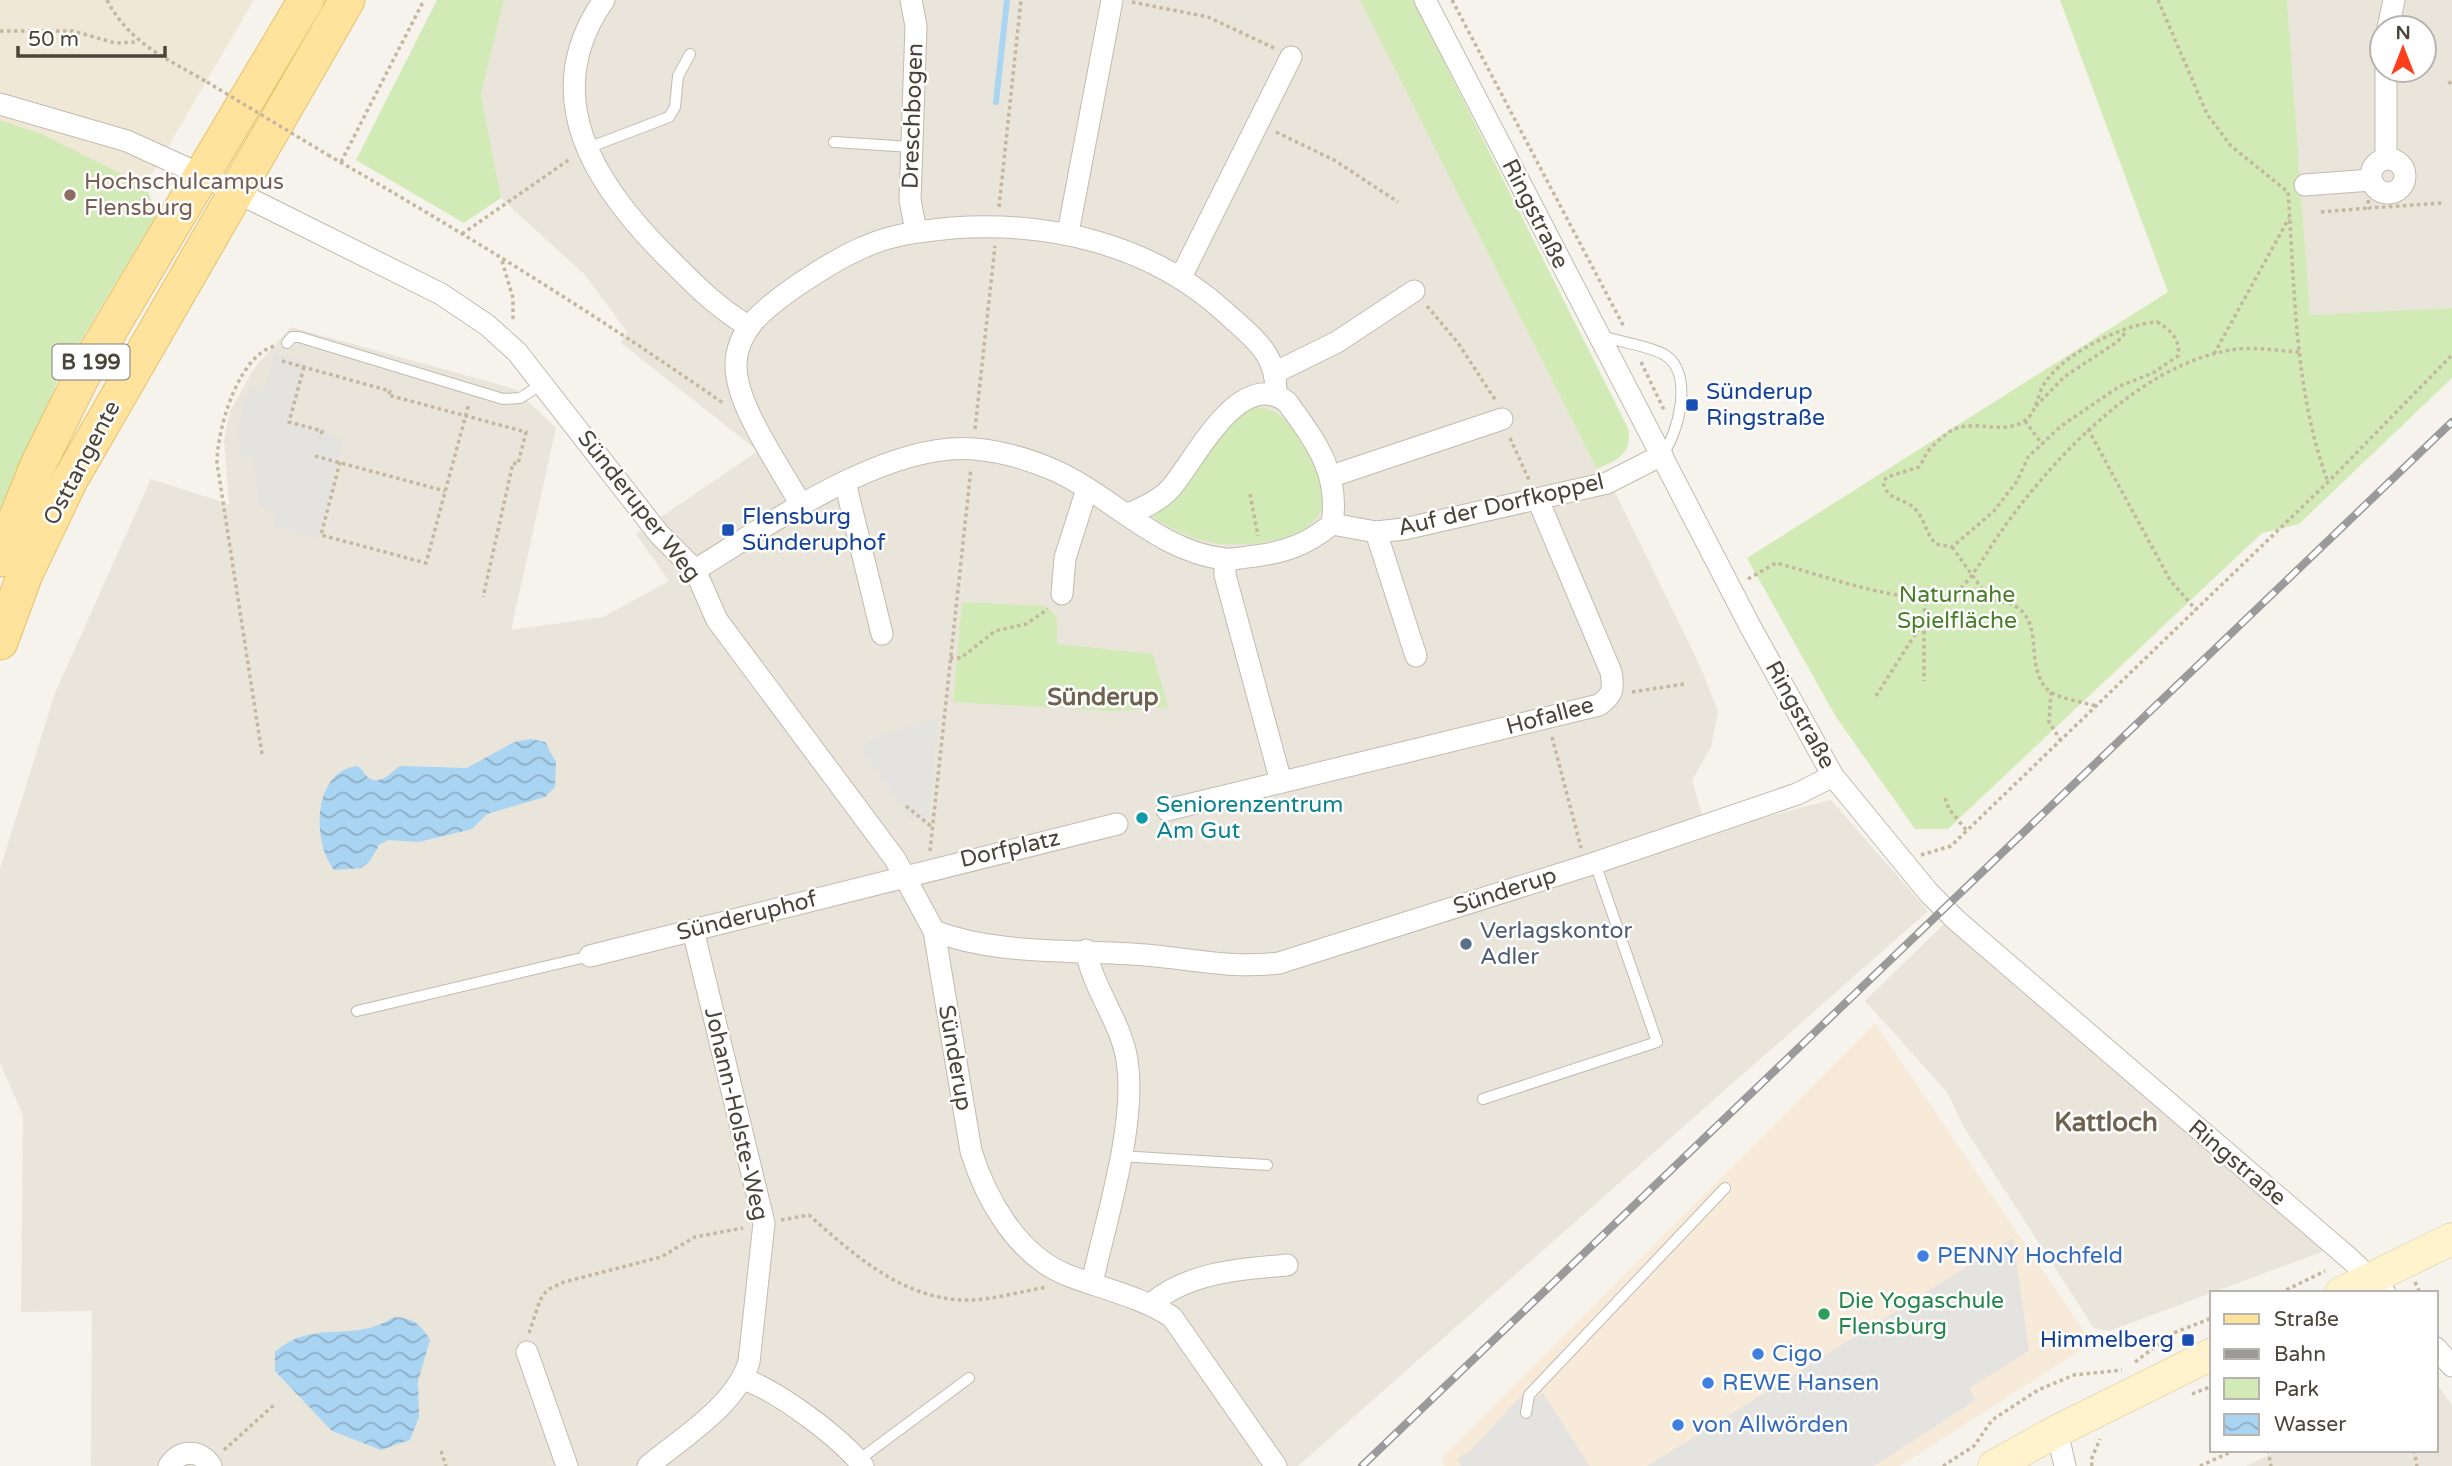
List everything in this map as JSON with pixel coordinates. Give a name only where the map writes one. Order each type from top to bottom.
[{"type":"main road","name":"Osttangente","points":[[0,559],[38,465],[80,379],[204,176],[306,0]]},
{"type":"main road","name":"Osttangente","points":[[0,642],[25,574],[70,480],[347,0]]},
{"type":"main road","points":[[2352,1291],[2378,1286],[2452,1239]]},
{"type":"main road","points":[[1994,1466],[2057,1431],[2210,1355]]},
{"type":"street","points":[[604,0],[582,45],[575,74],[574,103],[585,149],[600,177],[634,223],[720,310],[748,326]]},
{"type":"street","name":"Dreschbogen","points":[[911,0],[916,26],[909,200],[916,231]]},
{"type":"street","points":[[1068,233],[1112,0]]},
{"type":"street","name":"Ringstraße","points":[[1425,0],[1751,628],[1833,776],[1929,893],[1956,920],[2378,1286]]},
{"type":"street","points":[[1181,277],[1291,57]]},
{"type":"street","points":[[2386,84],[2386,159]]},
{"type":"street","name":"Sünderuper Weg","points":[[0,104],[127,141],[204,176],[441,295],[503,339],[544,383],[659,534],[695,570],[717,620],[895,859],[934,931]]},
{"type":"street","points":[[2369,180],[2376,189],[2386,193],[2402,187],[2406,176],[2402,165],[2386,159]]},
{"type":"street","points":[[2369,180],[2372,168],[2386,159]]},
{"type":"street","points":[[2305,185],[2369,180]]},
{"type":"street","points":[[695,570],[801,505],[845,482],[894,461],[941,451],[973,448],[1017,457],[1056,471],[1180,547],[1225,559],[1296,548],[1332,524],[1336,500],[1332,476],[1297,416],[1276,394],[1276,372],[1254,339],[1209,298],[1181,277],[1125,250],[1068,233],[997,225],[916,231],[866,246],[820,269],[748,326],[738,347],[736,368],[741,394],[801,505]]},
{"type":"street","points":[[1276,372],[1337,342],[1414,290]]},
{"type":"street","points":[[1128,514],[1169,490],[1232,409],[1258,395],[1276,394]]},
{"type":"street","points":[[1332,476],[1502,419]]},
{"type":"street","name":"Auf der Dorfkoppel","points":[[1332,524],[1376,532],[1538,500],[1607,483],[1662,455]]},
{"type":"street","points":[[845,482],[882,634]]},
{"type":"street","points":[[1062,594],[1065,558],[1087,489]]},
{"type":"street","name":"Hofallee","points":[[1167,810],[1598,705],[1610,697],[1611,672],[1538,500]]},
{"type":"street","name":"Auf der Dorfkoppel","points":[[1376,532],[1416,656]]},
{"type":"street","points":[[1225,559],[1225,575],[1281,782]]},
{"type":"street","name":"Sünderup","points":[[934,931],[962,942],[1086,950],[1247,967],[1279,963],[1595,863],[1797,794],[1833,776]]},
{"type":"street","name":"Dorfplatz","points":[[904,878],[933,868],[1117,824]]},
{"type":"street","name":"Sünderuphof","points":[[590,956],[904,878]]},
{"type":"street","name":"Johann-Holste-Weg","points":[[648,1466],[730,1396],[743,1379],[749,1362],[764,1223],[693,930]]},
{"type":"street","name":"Sünderup","points":[[934,931],[971,1151],[981,1181],[1002,1217],[1023,1244],[1048,1265],[1066,1275],[1151,1304],[1172,1317],[1276,1466]]},
{"type":"street","points":[[1086,950],[1091,975],[1127,1057],[1129,1084],[1121,1156],[1092,1283]]},
{"type":"street","points":[[1151,1304],[1164,1292],[1215,1274],[1287,1265]]},
{"type":"street","points":[[2438,1350],[2452,1366]]},
{"type":"street","points":[[527,1352],[567,1466]]},
{"type":"street","points":[[743,1379],[761,1385],[845,1446],[857,1464]]},
{"type":"street","points":[[2057,1431],[2065,1466]]},
{"type":"street","points":[[169,1466],[175,1458],[190,1452],[204,1457],[210,1464]]},
{"type":"lane","points":[[585,149],[669,117],[675,107],[678,76],[690,54]]},
{"type":"lane","points":[[834,142],[911,147]]},
{"type":"lane","points":[[1598,335],[1663,354],[1675,363],[1679,379],[1680,417],[1675,434],[1662,455]]},
{"type":"lane","points":[[288,344],[292,337],[299,337],[503,399],[520,398],[544,383]]},
{"type":"lane","points":[[1483,1099],[1657,1042],[1595,863]]},
{"type":"lane","points":[[357,1011],[590,956]]},
{"type":"lane","points":[[1121,1156],[1268,1165]]},
{"type":"lane","points":[[1526,1413],[1529,1395],[1725,1188]]},
{"type":"lane","points":[[857,1464],[969,1378]]},
{"type":"path","points":[[107,0],[117,19],[138,42],[463,234],[730,408],[756,422]]},
{"type":"path","points":[[341,162],[424,0]]},
{"type":"path","points":[[1121,0],[1208,17],[1291,57]]},
{"type":"path","points":[[1452,0],[1634,346],[1675,434]]},
{"type":"path","points":[[2158,0],[2207,114],[2231,146],[2288,192],[2300,352],[2313,440],[2328,482]]},
{"type":"path","points":[[0,31],[73,31],[115,43],[138,42]]},
{"type":"path","points":[[2449,81],[2452,87]]},
{"type":"path","points":[[1258,124],[1334,160],[1398,202]]},
{"type":"path","points":[[463,234],[585,149]]},
{"type":"path","points":[[2369,180],[2369,208]]},
{"type":"path","points":[[2321,212],[2443,203]]},
{"type":"path","points":[[2214,354],[2290,217]]},
{"type":"path","points":[[502,258],[514,309],[512,327],[503,339]]},
{"type":"path","points":[[1414,290],[1458,342],[1494,398],[1538,500]]},
{"type":"path","points":[[1952,547],[1994,511],[2017,481],[2028,457],[2042,443],[2061,426],[2120,386],[2153,373],[2178,356],[2177,340],[2167,327],[2157,322],[2128,329],[2082,351],[2051,374],[2035,408]]},
{"type":"path","points":[[2061,741],[2049,722],[2050,692],[2036,663],[2034,631],[2021,610],[2012,603],[1990,600],[1952,547],[1936,544],[1915,509],[1890,496],[1884,482],[1893,473],[1919,467],[1928,450],[1938,446],[1945,435],[1961,427],[2016,426],[2025,421],[2064,377],[2117,342],[2128,329]]},
{"type":"path","points":[[262,754],[217,463],[217,440],[223,414],[247,371],[265,349],[288,344]]},
{"type":"path","points":[[1748,579],[1776,563],[1908,597],[1926,599],[1955,594],[1972,575],[2008,521],[2088,429],[2127,399],[2192,360],[2214,354],[2233,349],[2300,352]]},
{"type":"path","points":[[1912,857],[1951,846],[1968,831],[2328,482],[2452,355]]},
{"type":"path","points":[[282,361],[390,391],[388,395],[526,432],[518,464],[513,463],[498,523],[502,524],[483,597]]},
{"type":"path","points":[[304,367],[289,422],[322,431],[320,438]]},
{"type":"path","points":[[340,463],[321,535],[426,563],[472,391]]},
{"type":"path","points":[[2025,421],[2042,443]]},
{"type":"path","points":[[2088,429],[2170,580],[2196,610]]},
{"type":"path","points":[[315,456],[445,491]]},
{"type":"path","points":[[1250,494],[1261,555]]},
{"type":"path","points":[[1742,567],[1751,590]]},
{"type":"path","points":[[950,658],[961,658],[995,631],[1026,624],[1062,594]]},
{"type":"path","points":[[1924,681],[1923,622],[1926,599]]},
{"type":"path","points":[[1876,696],[1923,622]]},
{"type":"path","points":[[1612,690],[1637,693],[1684,684]]},
{"type":"path","points":[[2050,692],[2096,706]]},
{"type":"path","points":[[1547,718],[1583,853],[1595,863]]},
{"type":"path","points":[[1945,798],[1949,809],[1968,831]]},
{"type":"path","points":[[906,806],[932,827]]},
{"type":"path","points":[[527,1352],[530,1331],[540,1300],[547,1290],[564,1282],[661,1257],[695,1237],[809,1215],[851,1252],[904,1286],[923,1293],[967,1300],[1054,1286],[1066,1275]]},
{"type":"path","points":[[1943,1466],[1974,1446],[1992,1420],[2038,1390],[2074,1376],[2125,1369],[2173,1333],[2210,1319]]},
{"type":"path","points":[[210,1464],[275,1404]]},
{"type":"path","points":[[441,1451],[446,1466]]},
{"type":"path","points":[[2200,1466],[2231,1452]]},
{"type":"shaded area","name":"Hochschulcampus Flensburg","points":[[0,0],[254,0],[26,389],[0,451]]},
{"type":"shaded area","points":[[504,0],[1360,0],[1601,476],[1613,488],[1701,668],[1718,712],[1711,747],[1692,780],[1707,832],[1831,800],[1928,911],[1298,1466],[91,1466],[92,1311],[21,1312],[23,1115],[0,1063],[0,869],[55,693],[151,479],[229,504],[224,440],[230,411],[255,367],[291,327],[515,389],[556,428],[511,630],[603,617],[669,581],[636,534],[758,451],[621,343],[627,332],[585,275],[501,198],[481,94]]},
{"type":"shaded area","points":[[2287,0],[2452,0],[2452,308],[2310,316]]},
{"type":"shaded area","points":[[275,353],[307,362],[292,421],[331,431],[331,435],[344,439],[318,539],[273,526],[277,513],[259,506],[253,456],[240,456],[238,424],[249,386],[264,390]]},
{"type":"shaded area","points":[[938,718],[928,822],[909,818],[861,748],[883,734]]},
{"type":"shaded area","points":[[1947,921],[2324,1251],[2216,1291],[2210,1291],[2210,1293],[2109,1331],[2094,1328],[1964,1127],[1947,1092],[1865,1001]]},
{"type":"shaded area","points":[[1875,1023],[2092,1343],[1900,1466],[1445,1466],[1441,1459]]},
{"type":"shaded area","points":[[2013,1238],[2029,1351],[1969,1388],[1976,1400],[1874,1466],[1647,1466]]},
{"type":"shaded area","points":[[2438,1385],[2452,1406],[2452,1466],[2246,1466],[2275,1452],[2438,1452]]},
{"type":"shaded area","points":[[1524,1393],[1530,1402],[1543,1393],[1590,1466],[1461,1466],[1457,1459],[1470,1451]]},
{"type":"green space","points":[[437,0],[504,0],[481,94],[501,198],[464,223],[356,160]]},
{"type":"green space","points":[[1360,0],[1413,0],[1628,428],[1626,450],[1611,462],[1597,469]]},
{"type":"green space","name":"Naturnahe Spielfläche","points":[[2060,0],[2287,0],[2310,315],[2452,308],[2452,378],[2299,524],[2262,533],[1948,829],[1915,829],[1836,717],[1747,558],[2168,292]]},
{"type":"green space","points":[[0,120],[44,135],[147,187],[156,216],[59,377],[0,521]]},
{"type":"green space","points":[[1256,407],[1272,411],[1284,419],[1294,430],[1318,470],[1324,498],[1320,512],[1311,524],[1299,532],[1267,542],[1221,544],[1185,534],[1152,516],[1184,473],[1216,437]]},
{"type":"green space","points":[[962,602],[1045,606],[1057,617],[1057,644],[1153,654],[1168,707],[1113,711],[953,702]]},
{"type":"water","points":[[531,739],[545,742],[556,762],[555,787],[545,797],[487,814],[472,829],[419,842],[388,840],[379,845],[370,861],[361,868],[334,870],[322,843],[320,810],[331,781],[342,771],[357,766],[369,778],[378,780],[400,766],[467,768],[514,742]]},
{"type":"water","points":[[394,1317],[416,1323],[430,1340],[418,1381],[419,1417],[410,1440],[381,1450],[332,1431],[275,1371],[275,1352],[304,1336],[363,1329]]},
{"type":"waterway","points":[[996,102],[1007,0]]},
{"type":"railway","points":[[1362,1466],[2452,422]]},
{"type":"place","name":"Hochschulcampus Flensburg","points":[[70,195]]},
{"type":"place","name":"Sünderup Ringstraße","points":[[1692,405]]},
{"type":"place","name":"Flensburg Sünderuphof","points":[[728,530]]},
{"type":"place","name":"Seniorenzentrum Am Gut","points":[[1142,818]]},
{"type":"place","name":"Verlagskontor Adler","points":[[1466,944]]},
{"type":"place","name":"PENNY Hochfeld","points":[[1923,1256]]},
{"type":"place","name":"Die Yogaschule Flensburg","points":[[1824,1314]]},
{"type":"place","name":"Himmelberg","points":[[2188,1340]]},
{"type":"place","name":"Cigo","points":[[1758,1354]]},
{"type":"place","name":"REWE Hansen","points":[[1708,1383]]},
{"type":"place","name":"von Allwörden","points":[[1678,1425]]},
{"type":"district","name":"Sünderup","points":[[1103,697]]},
{"type":"district","name":"Kattloch","points":[[2106,1122]]}]
